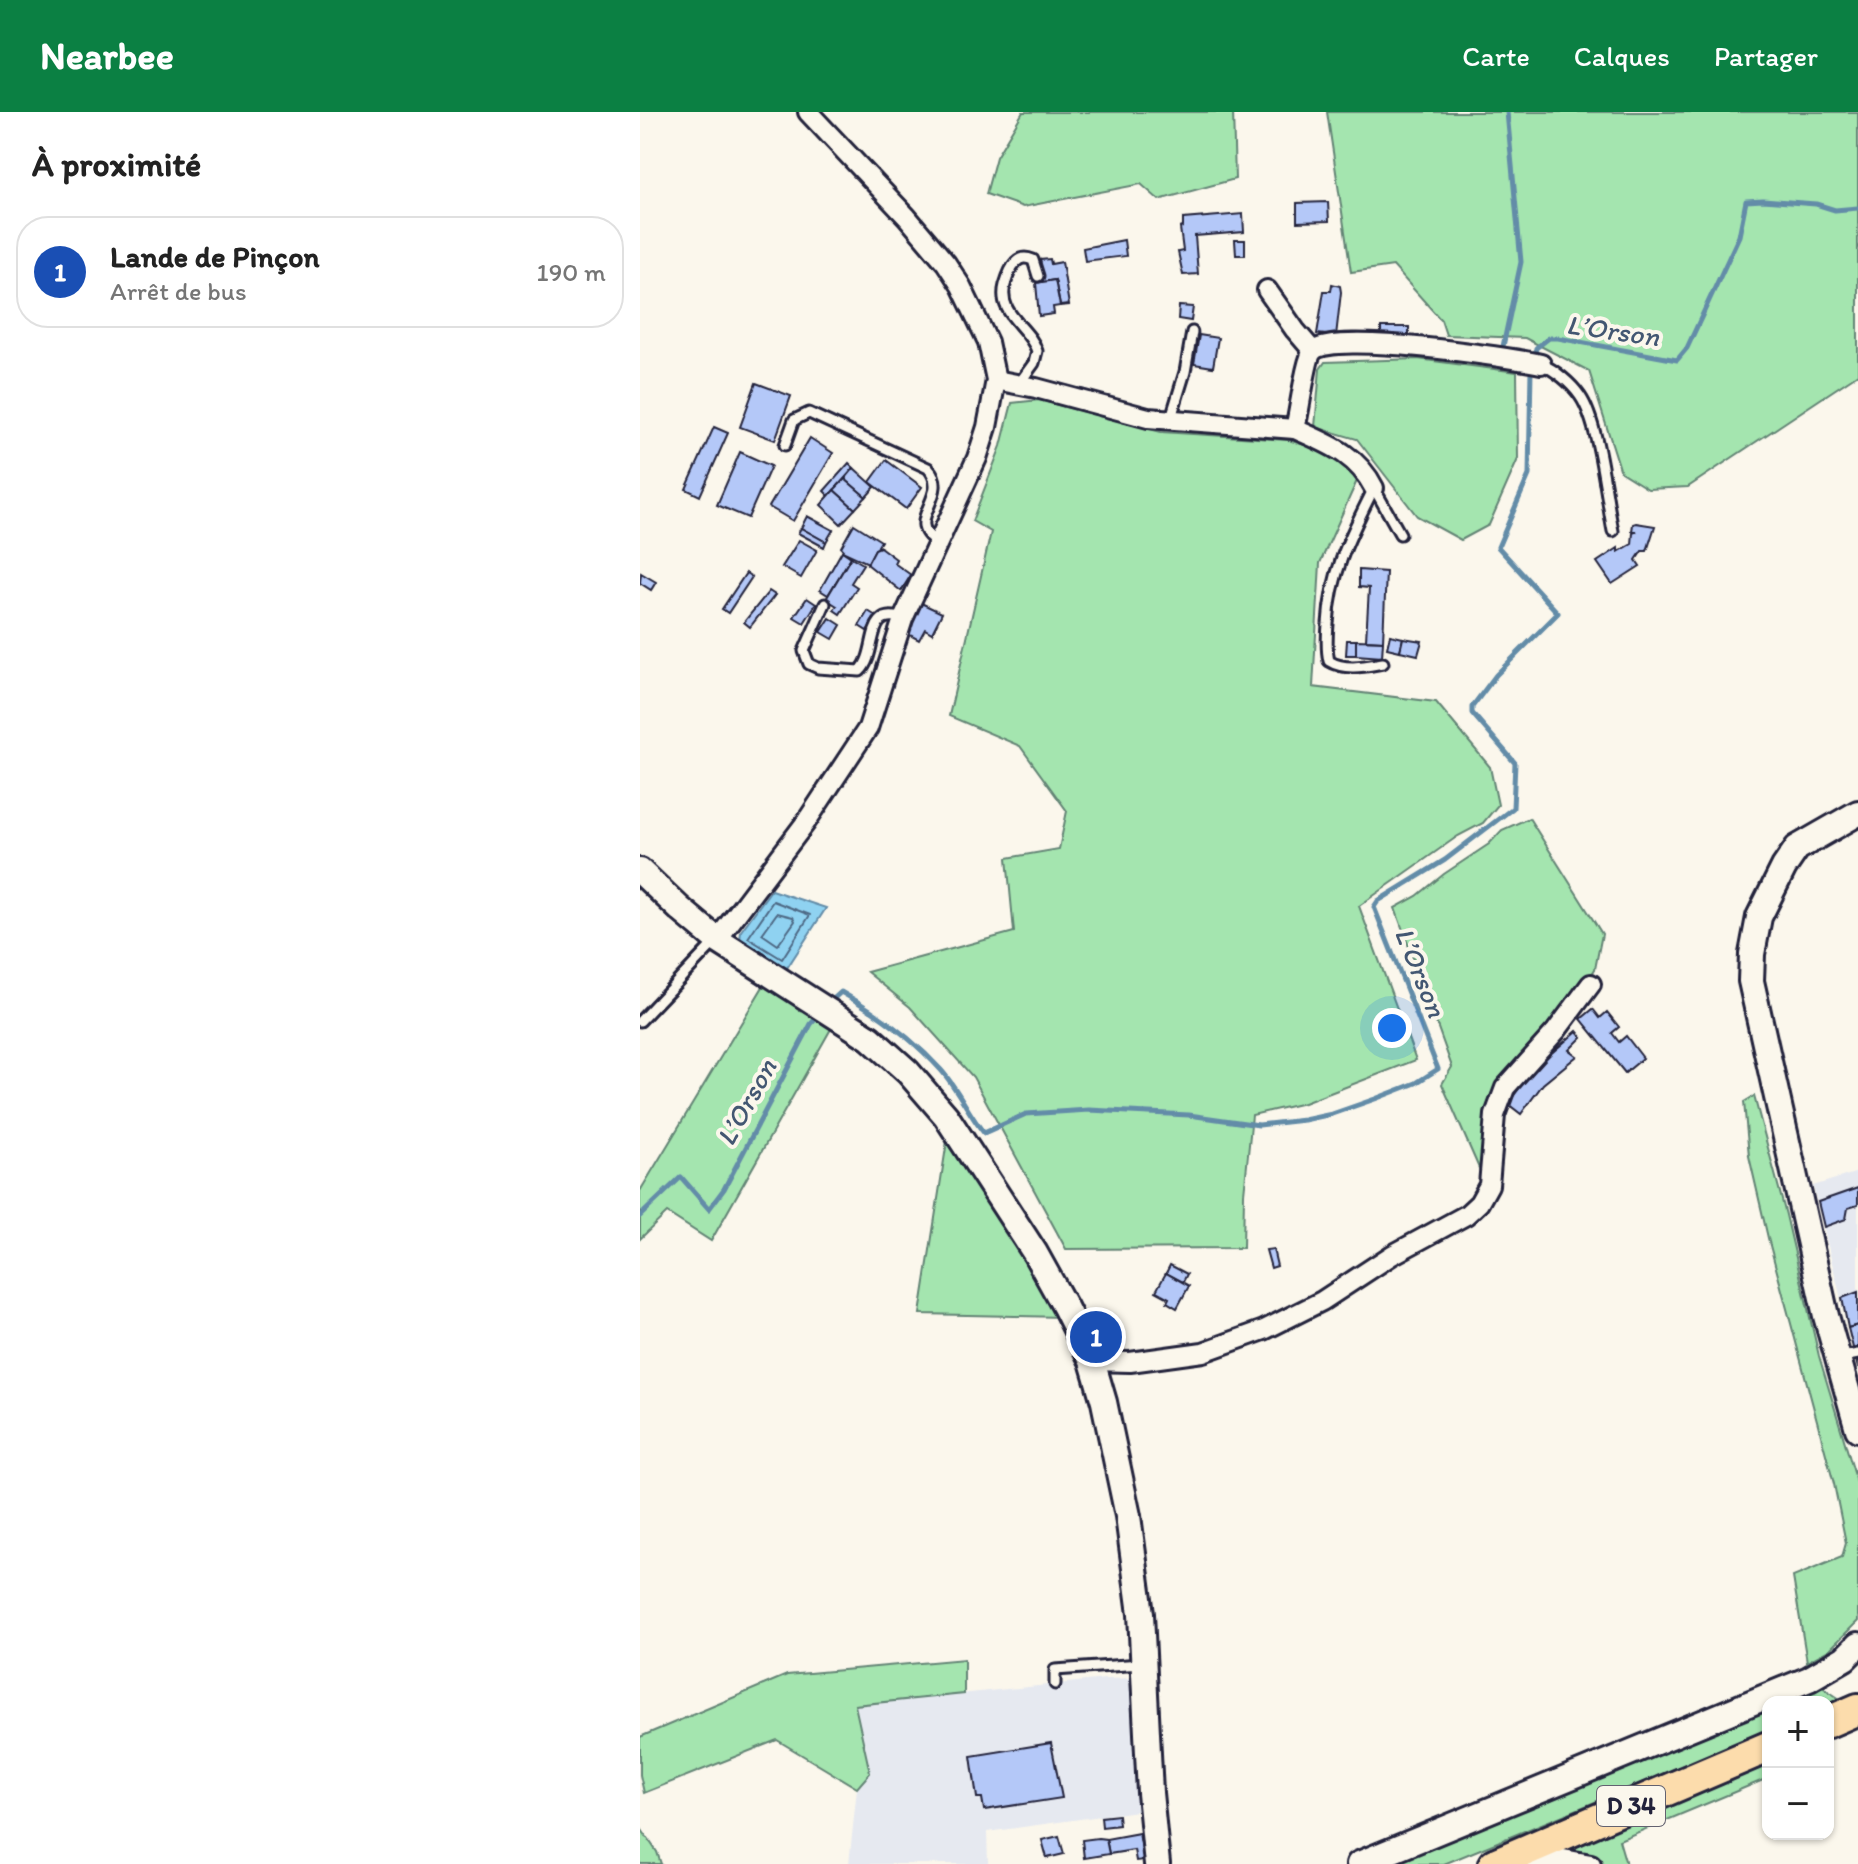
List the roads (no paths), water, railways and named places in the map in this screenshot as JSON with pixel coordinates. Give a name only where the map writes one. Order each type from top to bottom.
[{"type":"main road","points":[[1834,1719],[1858,1709]]},
{"type":"main road","name":"D 34","points":[[1494,1864],[1762,1750]]},
{"type":"street","points":[[717,940],[806,822],[868,728],[903,619],[977,458],[996,380],[988,342],[961,286],[946,263],[808,112]]},
{"type":"street","points":[[1267,290],[1313,351]]},
{"type":"street","points":[[1295,429],[1307,366],[1313,351],[1330,345],[1414,347],[1541,364]]},
{"type":"street","points":[[996,380],[1148,418],[1295,429],[1356,460],[1374,488]]},
{"type":"street","points":[[1858,813],[1797,848],[1784,867],[1759,917],[1751,981],[1848,1356],[1858,1429]]},
{"type":"street","points":[[640,871],[717,940],[870,1038],[908,1072],[946,1116],[1035,1253],[1092,1361],[1104,1402],[1128,1516],[1145,1664],[1150,1793],[1157,1864]]},
{"type":"street","points":[[1092,1361],[1130,1362],[1203,1352],[1264,1330],[1322,1301],[1392,1255],[1466,1215],[1479,1203],[1489,1185],[1495,1115],[1505,1088],[1556,1031],[1591,984]]},
{"type":"street","points":[[1359,1864],[1809,1679],[1845,1658],[1858,1645]]},
{"type":"street","points":[[1528,1864],[1558,1858],[1591,1864]]},
{"type":"lane","points":[[1018,385],[1034,363],[1037,351],[1027,333],[1011,317],[1004,305],[1003,293],[1007,277],[1014,263],[1020,259],[1033,260],[1038,276]]},
{"type":"lane","points":[[1170,421],[1185,372],[1192,332]]},
{"type":"lane","points":[[1541,364],[1552,369],[1580,396],[1592,424],[1613,531]]},
{"type":"lane","points":[[785,445],[794,420],[809,413],[928,468],[936,486],[923,530],[926,536],[937,542]]},
{"type":"lane","points":[[1374,488],[1400,534]]},
{"type":"lane","points":[[1374,488],[1339,559],[1333,578],[1326,641],[1329,661],[1334,665],[1383,663]]},
{"type":"lane","points":[[825,604],[804,651],[809,664],[818,668],[860,671],[870,657],[880,620],[890,616],[903,619]]},
{"type":"lane","points":[[640,1021],[717,940]]},
{"type":"lane","points":[[1055,1684],[1055,1670],[1145,1664]]},
{"type":"water","points":[[771,890],[826,908],[785,971],[740,941],[741,931]]},
{"type":"waterway","points":[[1502,351],[1521,262],[1507,112]]},
{"type":"waterway","name":"L’Orson","points":[[830,1002],[841,992],[906,1037],[947,1077],[984,1133],[1026,1114],[1089,1110],[1189,1115],[1259,1125],[1304,1120],[1375,1099],[1416,1083],[1438,1069],[1374,907],[1378,901],[1445,860],[1513,808],[1515,763],[1472,713],[1472,707],[1496,675],[1558,613],[1498,547],[1529,475],[1531,370],[1536,348],[1549,338],[1558,338],[1677,360],[1687,348],[1739,236],[1746,201],[1816,204],[1835,210],[1858,208]]},
{"type":"waterway","name":"L’Orson","points":[[640,1216],[681,1177],[709,1209],[724,1189],[811,1024],[821,1013]]},
{"type":"place","name":"Lande de Pinçon","points":[[1096,1337]]}]
